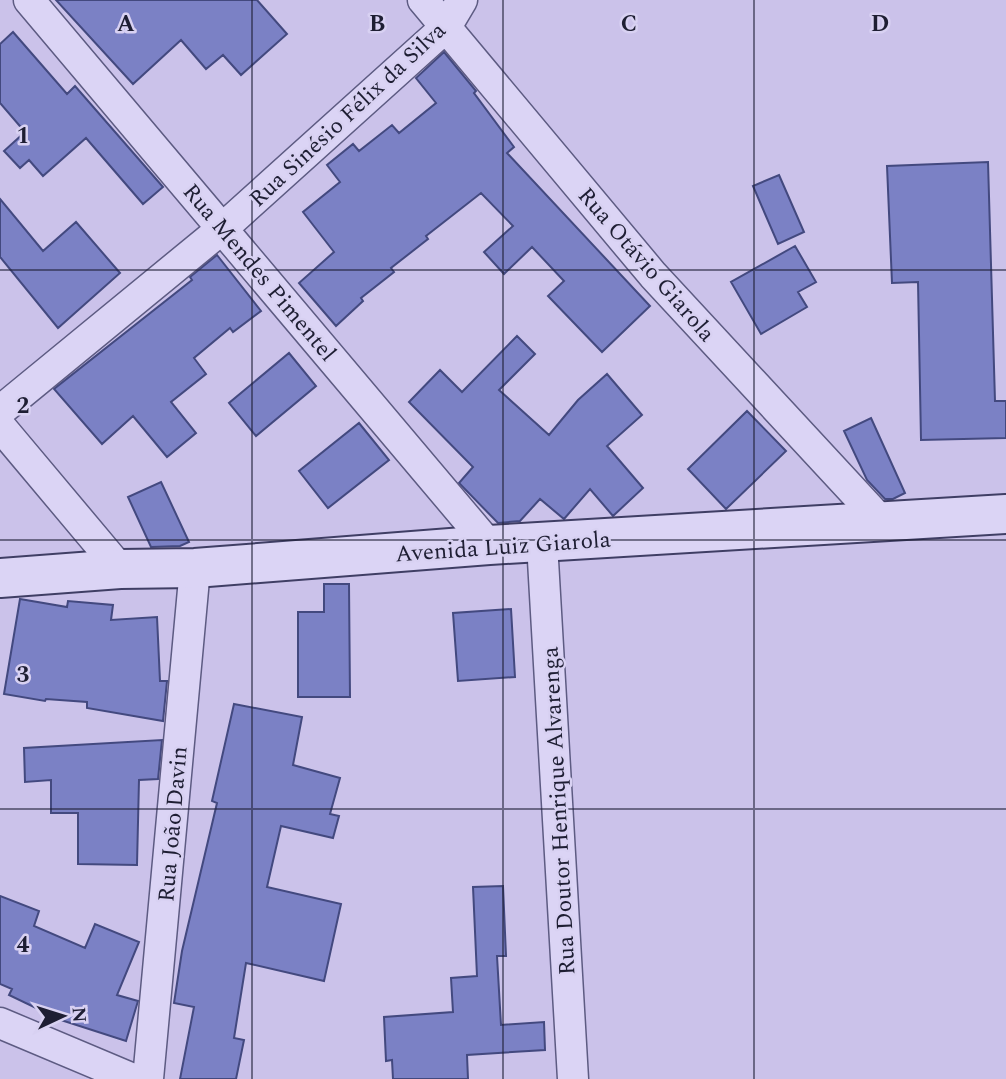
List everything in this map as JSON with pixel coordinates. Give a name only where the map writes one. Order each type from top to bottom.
[{"type":"street","name":"Rua Mendes Pimentel","points":[[29,0],[489,545]]},
{"type":"street","name":"Rua Otávio Giarola","points":[[423,0],[653,275],[880,520]]},
{"type":"street","name":"Rua Sinésio Félix da Silva","points":[[0,411],[223,228],[446,27],[461,0]]},
{"type":"street","points":[[0,426],[120,569]]},
{"type":"street","name":"Avenida Luiz Giarola","points":[[0,578],[120,569],[195,568],[489,545],[1006,514]]},
{"type":"street","name":"Rua Doutor Henrique Alvarenga","points":[[542,543],[573,1079]]},
{"type":"street","name":"Rua João Davin","points":[[148,1079],[195,568]]},
{"type":"street","points":[[0,1023],[134,1079]]},
{"type":"building","points":[[56,0],[257,0],[287,34],[241,75],[223,55],[206,69],[181,40],[133,84]]},
{"type":"building","points":[[13,32],[67,94],[75,86],[163,187],[143,204],[86,138],[43,176],[29,160],[20,168],[4,151],[25,132],[0,103],[0,44]]},
{"type":"building","points":[[444,52],[476,91],[474,93],[514,147],[507,153],[650,306],[602,352],[548,296],[564,281],[532,247],[504,274],[484,252],[513,226],[481,193],[426,236],[428,239],[391,268],[394,272],[361,298],[363,301],[336,326],[299,283],[334,252],[303,212],[340,182],[327,165],[353,144],[359,151],[392,125],[399,133],[436,103],[416,78]]},
{"type":"building","points":[[988,162],[995,401],[1006,401],[1006,438],[921,440],[918,282],[892,283],[887,166]]},
{"type":"building","points":[[779,175],[804,232],[778,244],[753,186]]},
{"type":"building","points":[[0,199],[43,251],[76,222],[120,273],[58,328],[0,257]]},
{"type":"building","points":[[795,246],[816,282],[798,292],[807,307],[761,334],[731,282]]},
{"type":"building","points":[[217,255],[261,311],[233,332],[230,328],[194,358],[206,374],[171,402],[196,433],[167,457],[133,416],[102,444],[54,389],[192,280],[190,277]]},
{"type":"building","points":[[517,336],[535,354],[499,390],[549,435],[578,400],[607,374],[642,415],[607,446],[643,488],[613,516],[590,489],[564,519],[540,499],[520,521],[498,523],[459,483],[473,467],[409,402],[440,370],[462,392]]},
{"type":"building","points":[[289,353],[316,386],[256,436],[229,403]]},
{"type":"building","points":[[747,411],[786,451],[726,509],[688,469]]},
{"type":"building","points":[[871,418],[905,493],[893,499],[885,499],[867,480],[844,431]]},
{"type":"building","points":[[359,423],[389,460],[328,508],[299,471]]},
{"type":"building","points":[[161,482],[189,542],[180,546],[151,547],[128,497]]},
{"type":"building","points":[[324,584],[349,584],[350,697],[298,697],[298,612],[324,612]]},
{"type":"building","points":[[20,599],[67,607],[68,601],[113,605],[111,620],[157,617],[160,681],[167,681],[163,721],[87,708],[87,702],[45,701],[4,694]]},
{"type":"building","points":[[511,609],[515,677],[458,681],[453,613]]},
{"type":"building","points":[[234,704],[302,717],[293,765],[340,778],[330,814],[339,816],[333,838],[281,826],[267,887],[341,904],[324,981],[246,963],[234,1038],[244,1040],[236,1079],[180,1079],[194,1007],[174,1003],[182,951],[217,803],[212,801]]},
{"type":"building","points":[[162,740],[158,779],[139,780],[137,865],[78,864],[78,813],[51,813],[51,780],[25,782],[24,748]]},
{"type":"building","points":[[503,886],[506,956],[497,956],[501,1025],[544,1022],[545,1050],[467,1055],[468,1079],[393,1079],[392,1060],[386,1061],[384,1017],[453,1012],[451,978],[477,976],[473,887]]},
{"type":"building","points":[[0,896],[39,911],[34,926],[85,948],[95,924],[139,942],[117,995],[138,1001],[126,1041],[61,1020],[9,995],[12,989],[0,984]]}]
